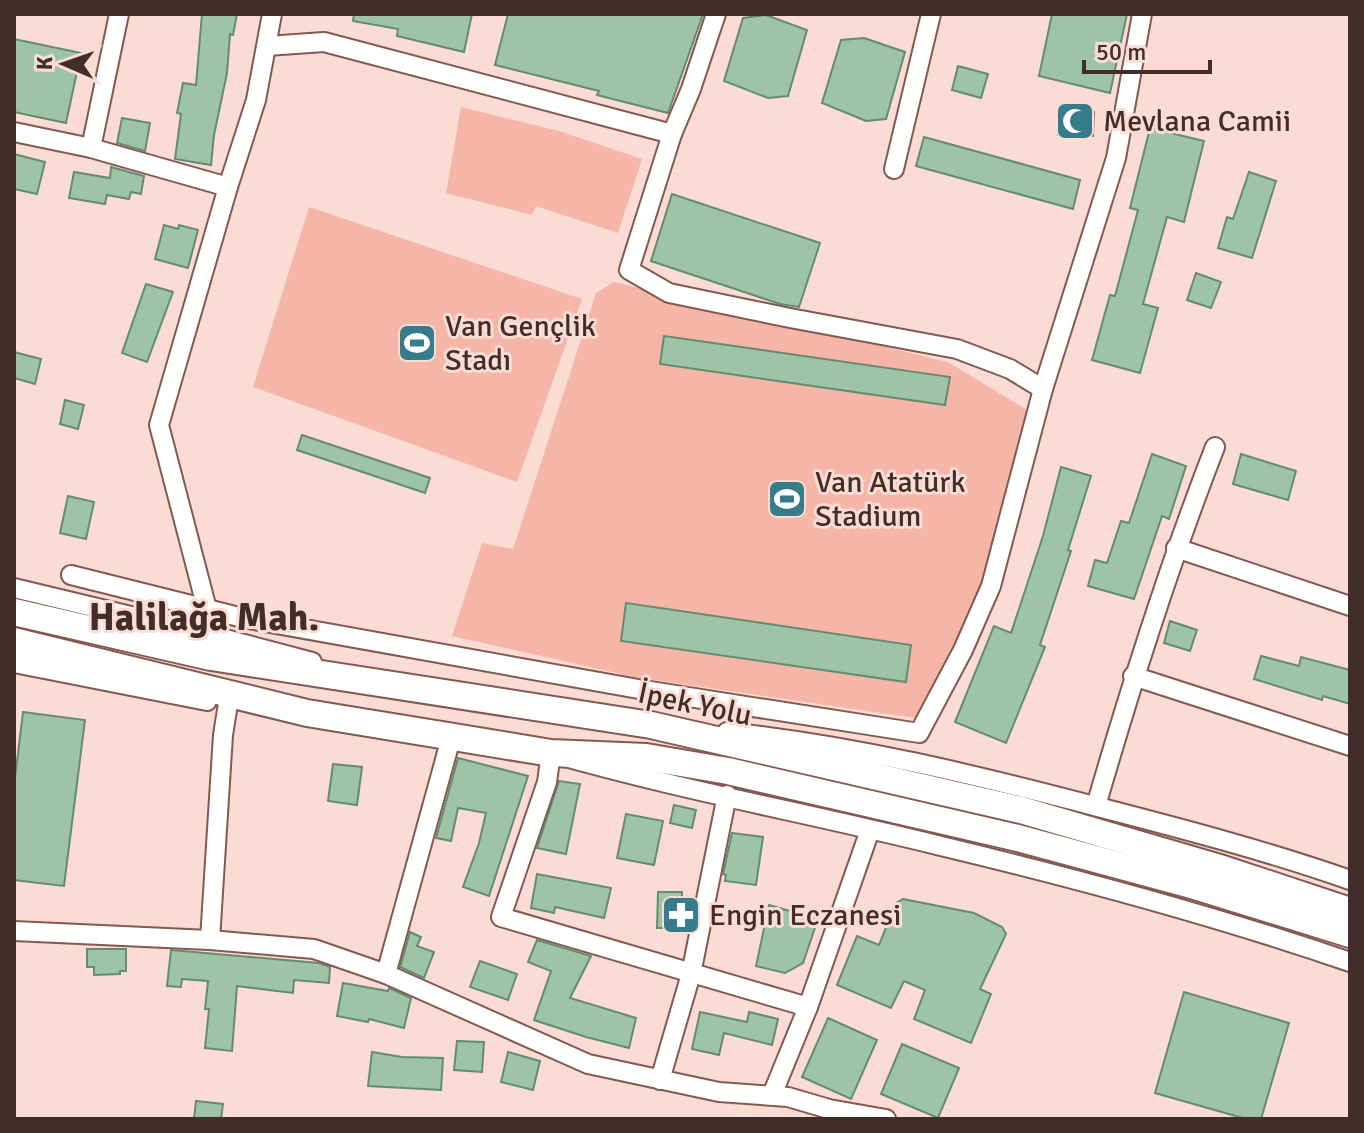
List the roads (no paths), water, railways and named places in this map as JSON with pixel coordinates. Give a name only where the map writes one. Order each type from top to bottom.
[{"type":"highway","name":"İpek Yolu","points":[[14,612],[211,657],[651,725],[1021,810],[1223,869],[1350,911]]},
{"type":"highway","name":"İpek Yolu","points":[[14,641],[307,713],[551,753],[646,757],[728,771],[1018,838],[1195,886],[1350,934]]},
{"type":"street","points":[[91,148],[119,14]]},
{"type":"street","points":[[214,636],[159,425],[256,100],[272,14]]},
{"type":"street","points":[[716,14],[672,134],[629,270],[669,293],[957,349],[1010,369],[1043,389]]},
{"type":"street","points":[[894,169],[931,14]]},
{"type":"street","points":[[71,575],[243,618],[644,690],[919,733],[963,650],[991,586],[1043,389],[1116,158],[1142,14]]},
{"type":"street","points":[[267,46],[324,42],[672,134]]},
{"type":"street","points":[[14,132],[91,148],[228,187]]},
{"type":"street","points":[[1096,806],[1133,676],[1176,548],[1215,447]]},
{"type":"street","points":[[1176,548],[1350,606]]},
{"type":"street","points":[[14,588],[214,636],[388,683]]},
{"type":"street","points":[[14,663],[228,704],[307,713]]},
{"type":"street","points":[[1133,676],[1350,746]]},
{"type":"street","points":[[210,940],[223,735],[228,704]]},
{"type":"street","points":[[651,725],[777,737],[992,779],[1241,845],[1350,880]]},
{"type":"street","points":[[386,974],[451,738]]},
{"type":"street","points":[[808,1007],[501,917],[547,782],[551,753],[638,778],[727,795],[939,845],[1146,898],[1350,962]]},
{"type":"street","points":[[660,1080],[691,974],[727,795]]},
{"type":"street","points":[[772,1095],[808,1007],[870,830]]},
{"type":"street","points":[[14,931],[210,940],[314,949],[386,974],[588,1064],[719,1092],[788,1097],[829,1109],[886,1119]]},
{"type":"place","name":"Mevlana Camii","points":[[1075,121]]},
{"type":"place","name":"Van Gençlik Stadı","points":[[417,343]]},
{"type":"place","name":"Van Atatürk Stadium","points":[[787,499]]},
{"type":"place","name":"Engin Eczanesi","points":[[681,915]]},
{"type":"district","name":"Halilağa Mah.","points":[[204,617]]}]
